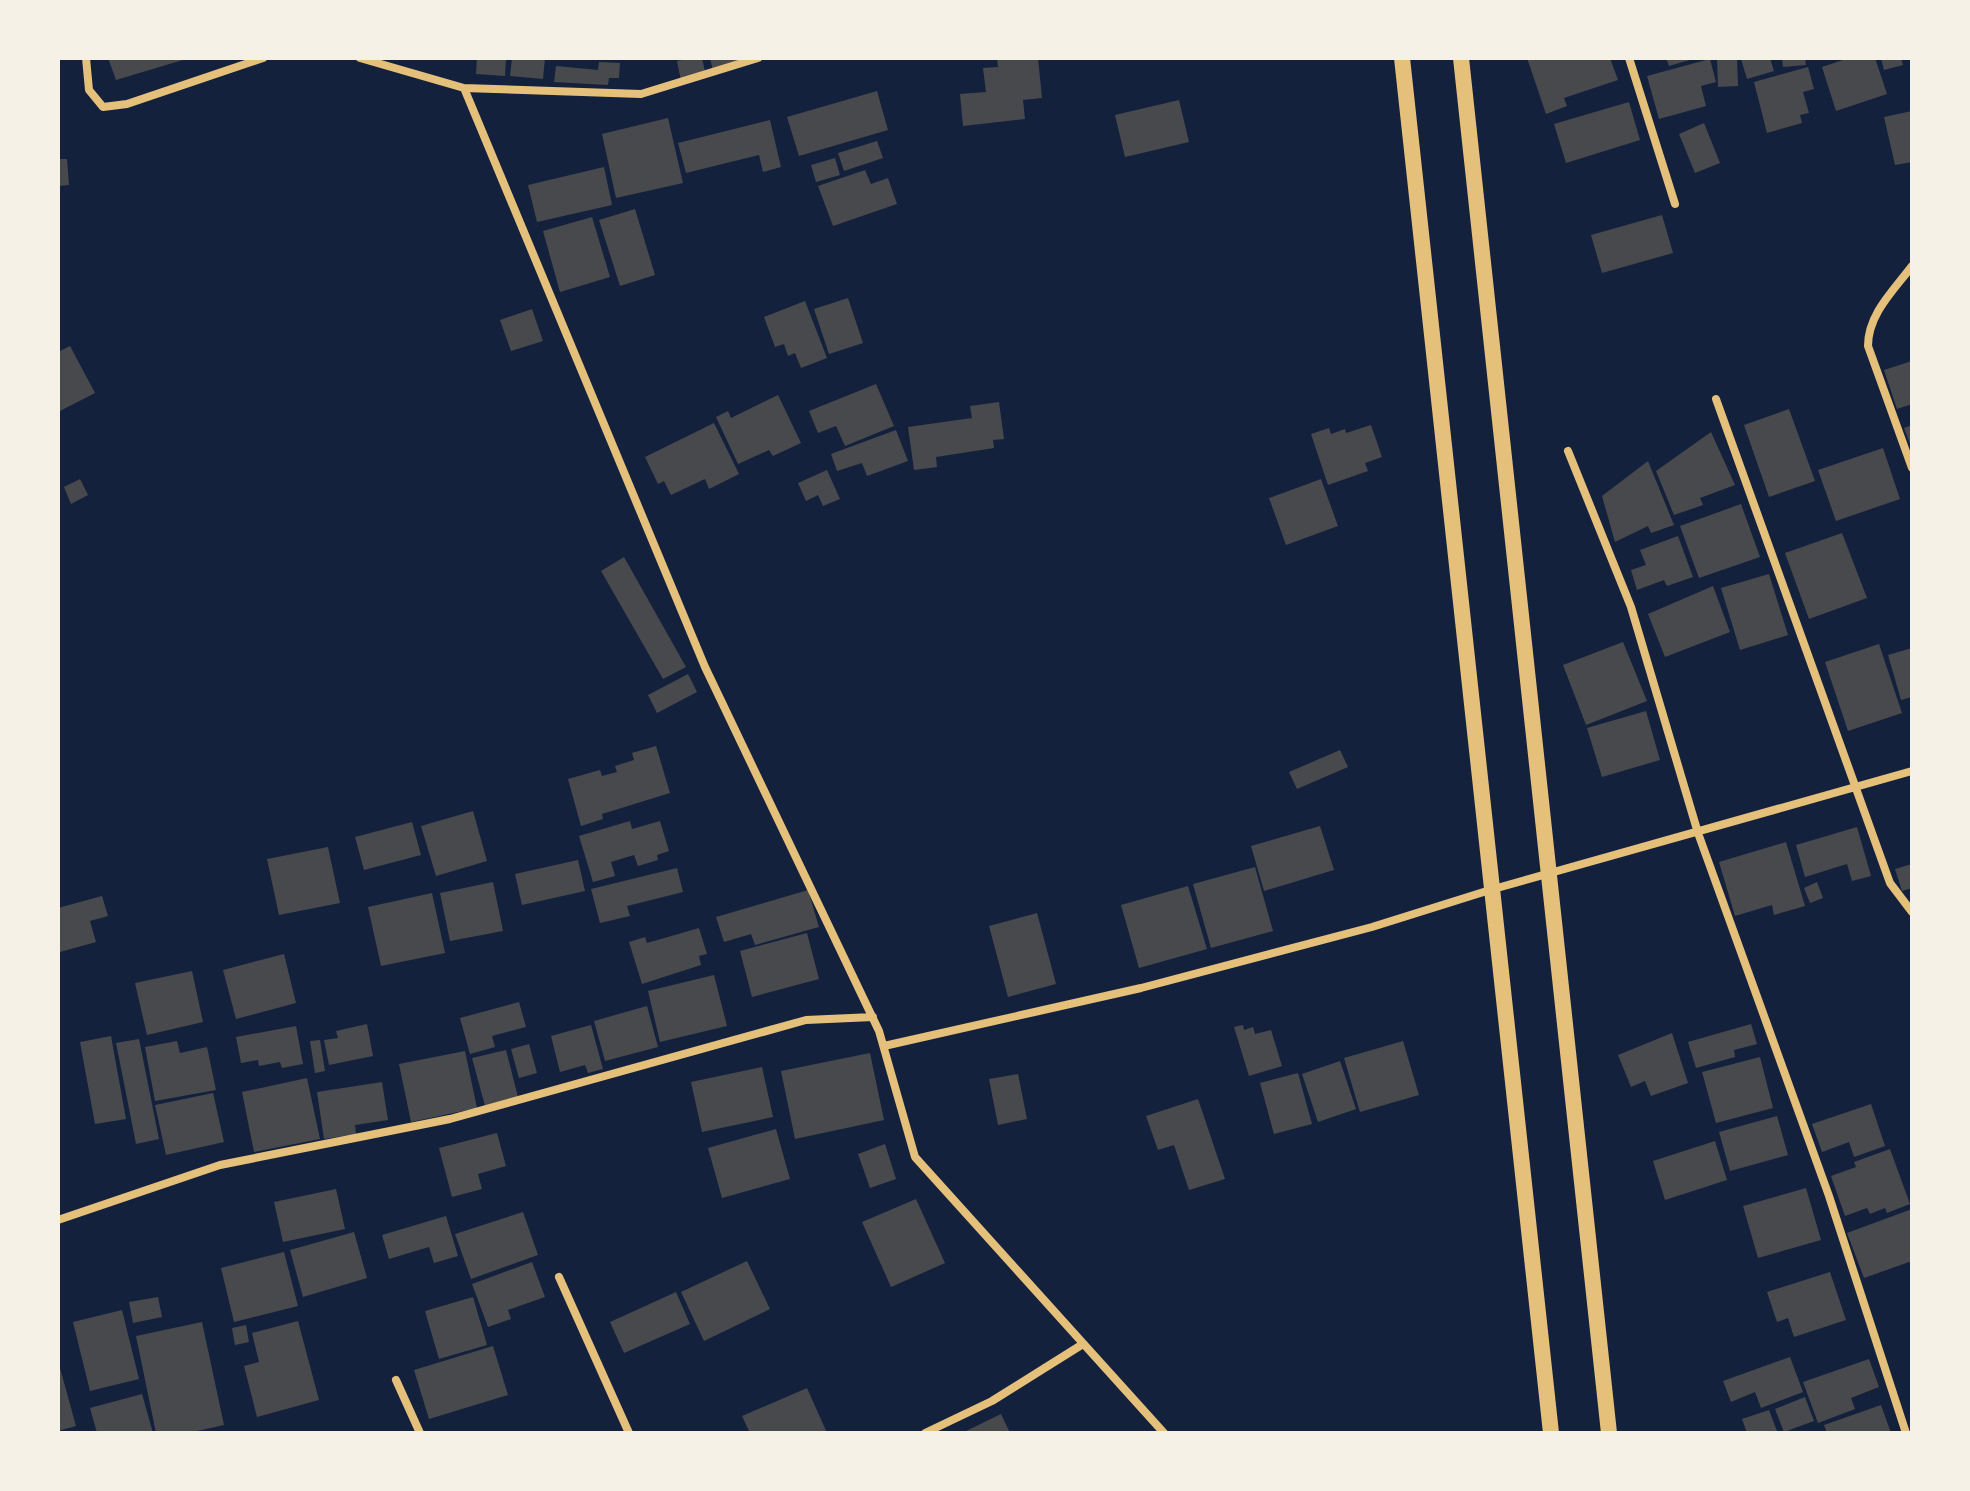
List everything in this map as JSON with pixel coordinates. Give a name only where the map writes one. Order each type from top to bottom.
[{"type":"main road","points":[[1402,58],[1410,107],[1490,890],[1551,1433]]},
{"type":"main road","points":[[1461,58],[1609,1433]]},
{"type":"street","points":[[86,58],[89,90],[103,107],[127,104],[263,58]]},
{"type":"street","points":[[360,58],[464,88],[641,94],[758,58]]},
{"type":"street","points":[[1629,58],[1675,204]]},
{"type":"street","points":[[464,88],[705,667],[873,1017],[915,1157],[1164,1433]]},
{"type":"street","points":[[1912,266],[1871,322],[1868,335],[1868,346],[1912,468]]},
{"type":"street","points":[[1716,399],[1890,883],[1912,912]]},
{"type":"street","points":[[1568,451],[1631,607],[1698,833],[1829,1196],[1906,1433]]},
{"type":"street","points":[[884,1046],[1141,988],[1372,927],[1490,890],[1912,771]]},
{"type":"street","points":[[58,1220],[220,1165],[450,1119],[806,1020],[873,1017]]},
{"type":"street","points":[[559,1277],[629,1433]]},
{"type":"street","points":[[925,1433],[992,1401],[1083,1344]]},
{"type":"street","points":[[396,1380],[420,1433]]},
{"type":"building","points":[[108,58],[186,58],[186,59],[116,80]]},
{"type":"building","points":[[477,58],[506,58],[505,76],[476,74]]},
{"type":"building","points":[[512,58],[545,58],[543,79],[510,76]]},
{"type":"building","points":[[702,58],[706,76],[681,81],[677,61]]},
{"type":"building","points":[[710,58],[746,58],[713,71]]},
{"type":"building","points":[[997,58],[1038,58],[1042,98],[1023,100],[1025,119],[963,126],[960,94],[986,92],[983,68],[998,67]]},
{"type":"building","points":[[1527,58],[1610,58],[1618,80],[1564,98],[1567,106],[1546,114]]},
{"type":"building","points":[[1666,58],[1693,58],[1693,59],[1669,66]]},
{"type":"building","points":[[1717,58],[1737,58],[1738,86],[1718,87]]},
{"type":"building","points":[[1770,58],[1774,71],[1747,79],[1741,59]]},
{"type":"building","points":[[1782,58],[1805,58],[1806,65],[1783,67]]},
{"type":"building","points":[[1849,58],[1875,58],[1887,94],[1836,111],[1822,67]]},
{"type":"building","points":[[1881,58],[1901,58],[1903,65],[1884,70]]},
{"type":"building","points":[[1710,59],[1716,82],[1701,86],[1706,106],[1659,119],[1647,76]]},
{"type":"building","points":[[599,62],[620,63],[619,78],[609,78],[608,85],[554,82],[556,66],[598,70]]},
{"type":"building","points":[[1808,67],[1814,89],[1803,92],[1809,113],[1800,115],[1802,123],[1767,133],[1754,82]]},
{"type":"building","points":[[877,91],[888,130],[799,156],[787,117]]},
{"type":"building","points":[[1179,100],[1189,142],[1125,157],[1115,115]]},
{"type":"building","points":[[1629,102],[1640,140],[1566,163],[1554,124]]},
{"type":"building","points":[[1912,111],[1912,162],[1895,165],[1884,117]]},
{"type":"building","points":[[668,118],[683,183],[616,198],[602,134]]},
{"type":"building","points":[[770,120],[781,167],[763,172],[759,155],[686,173],[678,143]]},
{"type":"building","points":[[1704,123],[1720,163],[1695,173],[1679,134]]},
{"type":"building","points":[[877,141],[883,158],[844,171],[838,153]]},
{"type":"building","points":[[835,158],[840,175],[816,182],[811,165]]},
{"type":"building","points":[[58,159],[67,159],[69,185],[58,186]]},
{"type":"building","points":[[604,167],[612,205],[537,222],[528,185]]},
{"type":"building","points":[[865,170],[871,184],[888,178],[897,204],[833,226],[818,186]]},
{"type":"building","points":[[635,209],[655,275],[620,286],[599,220]]},
{"type":"building","points":[[1662,215],[1673,253],[1602,273],[1591,235]]},
{"type":"building","points":[[592,217],[610,277],[560,292],[543,231]]},
{"type":"building","points":[[848,298],[863,343],[829,354],[814,309]]},
{"type":"building","points":[[805,301],[827,358],[801,368],[795,353],[788,356],[784,344],[775,347],[764,317]]},
{"type":"building","points":[[532,309],[543,341],[511,351],[500,320]]},
{"type":"building","points":[[70,346],[95,393],[58,412],[58,352]]},
{"type":"building","points":[[1912,361],[1912,404],[1897,409],[1884,370]]},
{"type":"building","points":[[876,384],[894,426],[845,446],[836,426],[818,433],[809,411]]},
{"type":"building","points":[[778,395],[801,443],[773,456],[769,450],[738,464],[716,417],[728,411],[731,418]]},
{"type":"building","points":[[999,402],[1004,439],[993,440],[994,448],[936,457],[937,467],[914,470],[908,427],[972,418],[970,406]]},
{"type":"building","points":[[1789,409],[1815,481],[1769,497],[1744,425]]},
{"type":"building","points":[[714,423],[739,474],[709,489],[705,479],[671,495],[664,481],[658,484],[645,457]]},
{"type":"building","points":[[1371,425],[1382,457],[1365,463],[1368,471],[1328,485],[1311,434],[1329,428],[1331,434],[1345,429],[1346,433]]},
{"type":"building","points":[[1912,425],[1912,449],[1904,428]]},
{"type":"building","points":[[896,430],[908,461],[867,476],[862,463],[837,471],[831,454]]},
{"type":"building","points":[[1711,432],[1735,485],[1700,498],[1703,505],[1674,515],[1656,471]]},
{"type":"building","points":[[1883,448],[1900,499],[1836,521],[1818,470]]},
{"type":"building","points":[[1648,461],[1674,525],[1651,533],[1648,526],[1615,542],[1602,496]]},
{"type":"building","points":[[827,470],[840,499],[823,506],[818,495],[806,501],[798,483]]},
{"type":"building","points":[[80,479],[88,495],[71,504],[64,487]]},
{"type":"building","points":[[1321,479],[1338,526],[1286,545],[1269,498]]},
{"type":"building","points":[[1741,504],[1760,557],[1699,578],[1680,526]]},
{"type":"building","points":[[1842,533],[1867,598],[1809,619],[1785,553]]},
{"type":"building","points":[[1678,536],[1693,577],[1667,586],[1664,580],[1637,590],[1631,570],[1646,565],[1640,550]]},
{"type":"building","points":[[624,557],[686,667],[663,679],[601,571]]},
{"type":"building","points":[[1769,574],[1788,635],[1740,650],[1721,588]]},
{"type":"building","points":[[1713,586],[1730,632],[1665,657],[1648,614]]},
{"type":"building","points":[[1623,642],[1647,701],[1586,725],[1563,665]]},
{"type":"building","points":[[1879,644],[1902,713],[1848,731],[1825,662]]},
{"type":"building","points":[[1912,648],[1912,697],[1901,700],[1888,655]]},
{"type":"building","points":[[688,674],[697,692],[657,713],[648,695]]},
{"type":"building","points":[[1646,711],[1660,760],[1602,777],[1587,728]]},
{"type":"building","points":[[656,746],[670,793],[602,814],[603,819],[581,826],[568,779],[600,770],[602,776],[617,772],[615,766],[634,760],[632,753]]},
{"type":"building","points":[[1340,750],[1348,767],[1297,789],[1289,772]]},
{"type":"building","points":[[473,811],[487,861],[436,876],[421,826]]},
{"type":"building","points":[[630,821],[632,829],[660,821],[669,851],[657,855],[658,860],[638,866],[634,855],[611,862],[615,876],[593,882],[579,836]]},
{"type":"building","points":[[412,822],[421,855],[364,870],[355,837]]},
{"type":"building","points":[[1320,826],[1334,870],[1264,891],[1251,846]]},
{"type":"building","points":[[1857,827],[1871,876],[1852,881],[1847,864],[1805,877],[1796,845]]},
{"type":"building","points":[[1786,842],[1805,906],[1774,915],[1772,905],[1735,916],[1719,862]]},
{"type":"building","points":[[328,847],[340,903],[279,915],[267,859]]},
{"type":"building","points":[[578,860],[585,891],[522,905],[515,874]]},
{"type":"building","points":[[1912,864],[1912,888],[1902,891],[1895,869]]},
{"type":"building","points":[[1255,867],[1273,931],[1211,948],[1193,884]]},
{"type":"building","points":[[677,868],[683,892],[627,906],[630,916],[600,923],[591,889]]},
{"type":"building","points":[[493,882],[503,931],[450,941],[440,893]]},
{"type":"building","points":[[1817,882],[1823,898],[1810,903],[1804,888]]},
{"type":"building","points":[[1188,886],[1207,949],[1139,968],[1121,905]]},
{"type":"building","points":[[808,890],[819,927],[755,945],[751,934],[724,942],[716,917]]},
{"type":"building","points":[[432,893],[445,953],[381,966],[368,907]]},
{"type":"building","points":[[102,896],[108,916],[90,921],[96,942],[60,952],[58,908]]},
{"type":"building","points":[[1037,913],[1056,984],[1008,997],[989,926]]},
{"type":"building","points":[[699,928],[707,954],[699,956],[701,965],[642,984],[629,942],[645,937],[647,943]]},
{"type":"building","points":[[807,933],[819,979],[752,997],[740,951]]},
{"type":"building","points":[[284,954],[296,1003],[236,1019],[223,970]]},
{"type":"building","points":[[192,971],[203,1022],[147,1035],[135,983]]},
{"type":"building","points":[[714,975],[727,1026],[660,1042],[648,991]]},
{"type":"building","points":[[519,1002],[526,1027],[492,1036],[495,1047],[470,1054],[460,1018]]},
{"type":"building","points":[[647,1006],[658,1047],[605,1061],[594,1021]]},
{"type":"building","points":[[367,1024],[373,1056],[329,1065],[324,1040],[338,1038],[336,1031]]},
{"type":"building","points":[[1751,1024],[1757,1044],[1734,1050],[1735,1057],[1696,1068],[1688,1042]]},
{"type":"building","points":[[591,1025],[603,1069],[588,1073],[585,1065],[560,1072],[551,1036]]},
{"type":"building","points":[[1243,1025],[1244,1030],[1253,1027],[1255,1034],[1271,1030],[1282,1066],[1249,1076],[1234,1027]]},
{"type":"building","points":[[296,1026],[303,1064],[282,1068],[280,1062],[259,1066],[258,1060],[241,1063],[236,1037]]},
{"type":"building","points":[[1672,1033],[1688,1083],[1651,1096],[1645,1081],[1631,1087],[1618,1055]]},
{"type":"building","points":[[111,1036],[126,1119],[95,1124],[80,1042]]},
{"type":"building","points":[[139,1039],[159,1139],[136,1144],[116,1043]]},
{"type":"building","points":[[320,1040],[325,1071],[315,1073],[310,1041]]},
{"type":"building","points":[[177,1041],[180,1053],[207,1047],[216,1090],[155,1101],[145,1047]]},
{"type":"building","points":[[1403,1041],[1419,1095],[1360,1112],[1344,1058]]},
{"type":"building","points":[[529,1044],[537,1073],[519,1078],[511,1049]]},
{"type":"building","points":[[506,1050],[518,1097],[485,1106],[472,1058]]},
{"type":"building","points":[[465,1051],[477,1108],[411,1122],[399,1064]]},
{"type":"building","points":[[870,1053],[884,1120],[795,1139],[781,1071]]},
{"type":"building","points":[[1760,1057],[1773,1108],[1716,1123],[1702,1072]]},
{"type":"building","points":[[1340,1061],[1356,1109],[1318,1122],[1302,1074]]},
{"type":"building","points":[[762,1067],[773,1117],[702,1132],[691,1082]]},
{"type":"building","points":[[1298,1073],[1312,1124],[1274,1134],[1260,1083]]},
{"type":"building","points":[[1018,1074],[1027,1119],[998,1125],[989,1079]]},
{"type":"building","points":[[307,1078],[320,1139],[254,1152],[242,1092]]},
{"type":"building","points":[[382,1082],[388,1120],[355,1125],[356,1134],[324,1139],[317,1092]]},
{"type":"building","points":[[213,1093],[224,1142],[166,1155],[155,1105]]},
{"type":"building","points":[[1198,1099],[1225,1179],[1189,1190],[1174,1145],[1158,1150],[1146,1116]]},
{"type":"building","points":[[1871,1104],[1885,1146],[1854,1157],[1849,1142],[1822,1152],[1812,1124]]},
{"type":"building","points":[[1777,1116],[1788,1155],[1730,1171],[1719,1132]]},
{"type":"building","points":[[776,1129],[790,1179],[722,1198],[708,1148]]},
{"type":"building","points":[[497,1133],[506,1166],[478,1174],[482,1189],[452,1197],[439,1148]]},
{"type":"building","points":[[1715,1141],[1727,1180],[1665,1200],[1653,1161]]},
{"type":"building","points":[[885,1144],[896,1179],[870,1188],[858,1154]]},
{"type":"building","points":[[1890,1149],[1910,1204],[1887,1213],[1885,1208],[1870,1214],[1867,1208],[1845,1216],[1831,1176],[1856,1167],[1854,1162]]},
{"type":"building","points":[[1806,1188],[1821,1240],[1758,1258],[1743,1206]]},
{"type":"building","points":[[336,1189],[345,1229],[283,1242],[274,1202]]},
{"type":"building","points":[[916,1199],[945,1263],[891,1287],[862,1222]]},
{"type":"building","points":[[1912,1209],[1912,1261],[1864,1278],[1847,1233]]},
{"type":"building","points":[[523,1212],[538,1255],[471,1279],[455,1234]]},
{"type":"building","points":[[446,1216],[458,1256],[434,1263],[429,1247],[389,1259],[382,1235]]},
{"type":"building","points":[[354,1232],[367,1278],[303,1297],[290,1250]]},
{"type":"building","points":[[284,1252],[298,1306],[234,1322],[221,1268]]},
{"type":"building","points":[[747,1261],[770,1309],[704,1341],[681,1292]]},
{"type":"building","points":[[532,1262],[545,1297],[508,1310],[511,1319],[488,1327],[472,1284]]},
{"type":"building","points":[[1830,1272],[1846,1320],[1794,1337],[1788,1318],[1777,1322],[1767,1292]]},
{"type":"building","points":[[676,1292],[690,1324],[624,1353],[610,1322]]},
{"type":"building","points":[[158,1297],[162,1317],[133,1323],[129,1302]]},
{"type":"building","points":[[473,1297],[487,1345],[439,1359],[425,1311]]},
{"type":"building","points":[[122,1310],[139,1379],[90,1391],[73,1322]]},
{"type":"building","points":[[298,1321],[319,1400],[257,1417],[244,1366],[259,1362],[252,1333]]},
{"type":"building","points":[[202,1322],[224,1425],[188,1433],[156,1433],[136,1336]]},
{"type":"building","points":[[246,1325],[249,1342],[235,1345],[232,1328]]},
{"type":"building","points":[[493,1346],[508,1395],[429,1419],[414,1370]]},
{"type":"building","points":[[1790,1357],[1803,1392],[1761,1408],[1755,1392],[1731,1402],[1723,1381]]},
{"type":"building","points":[[1869,1359],[1879,1387],[1851,1398],[1855,1409],[1818,1423],[1803,1382]]},
{"type":"building","points":[[58,1369],[76,1426],[58,1431]]},
{"type":"building","points":[[807,1388],[827,1433],[750,1433],[742,1416]]},
{"type":"building","points":[[142,1394],[153,1433],[97,1433],[90,1408]]},
{"type":"building","points":[[1805,1397],[1814,1421],[1784,1432],[1775,1409]]},
{"type":"building","points":[[1881,1405],[1891,1433],[1827,1433],[1824,1425]]},
{"type":"building","points":[[1769,1410],[1777,1431],[1747,1433],[1742,1419]]},
{"type":"building","points":[[1001,1414],[1010,1433],[962,1433]]}]
